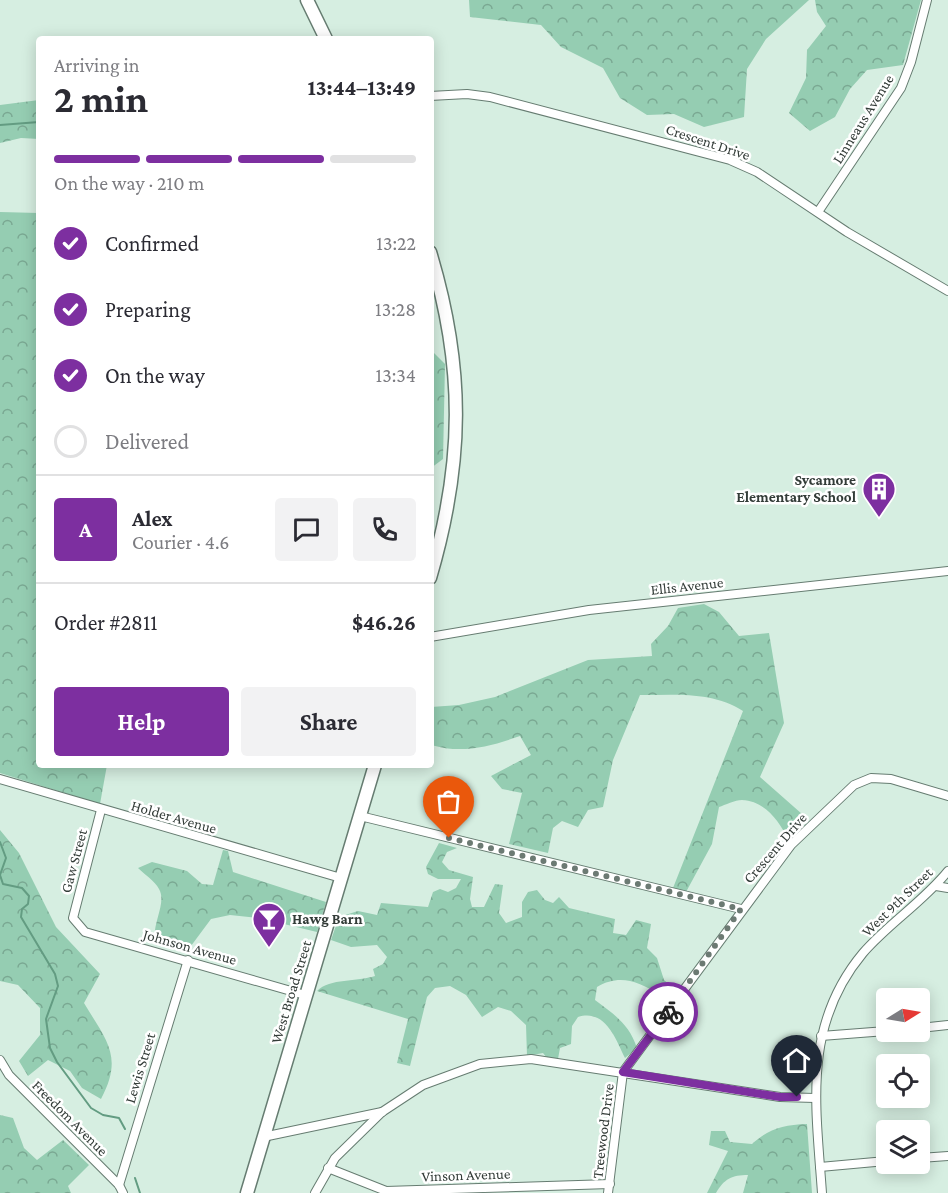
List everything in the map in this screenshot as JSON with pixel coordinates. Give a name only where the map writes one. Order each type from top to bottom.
[{"type":"main road","points":[[308,0],[325,36]]},
{"type":"main road","points":[[434,267],[451,333],[457,425],[450,505],[434,563]]},
{"type":"main road","name":"West Broad Street","points":[[247,1193],[374,768]]},
{"type":"street","name":"Linneaus Avenue","points":[[818,212],[901,88],[911,62],[927,0]]},
{"type":"street","name":"Crescent Drive","points":[[434,96],[467,94],[490,97],[710,154],[758,172],[847,232],[948,291]]},
{"type":"street","name":"Ellis Avenue","points":[[434,636],[589,610],[948,571]]},
{"type":"street","name":"Crescent Drive","points":[[623,1072],[741,909],[791,845],[854,785],[872,778],[891,779],[948,796]]},
{"type":"street","name":"Holder Avenue","points":[[0,779],[341,878]]},
{"type":"street","name":"Gaw Street","points":[[73,918],[101,810]]},
{"type":"street","points":[[360,816],[741,909]]},
{"type":"street","name":"West 9th Street","points":[[822,1193],[815,1098],[817,1054],[831,1005],[862,954],[936,886],[948,871]]},
{"type":"street","points":[[936,886],[948,888]]},
{"type":"street","name":"Johnson Avenue","points":[[73,918],[85,932],[305,995]]},
{"type":"street","name":"Lewis Street","points":[[119,1185],[188,960]]},
{"type":"street","points":[[930,1027],[948,1025]]},
{"type":"street","points":[[821,1036],[876,1032]]},
{"type":"street","points":[[315,1193],[328,1168],[344,1148],[382,1112],[423,1085],[462,1070],[497,1062],[531,1059],[780,1097],[815,1098]]},
{"type":"street","name":"Freedom Avenue","points":[[0,1060],[9,1075],[119,1185],[123,1193]]},
{"type":"street","name":"Treewood Drive","points":[[608,1193],[623,1072]]},
{"type":"street","points":[[263,1137],[382,1112]]},
{"type":"street","points":[[930,1157],[948,1156]]},
{"type":"street","points":[[820,1167],[876,1162]]},
{"type":"street","name":"Vinson Avenue","points":[[328,1168],[386,1191],[610,1184]]},
{"type":"green space","points":[[469,0],[809,0],[766,39],[747,69],[744,117],[704,127],[674,114],[647,115],[620,98],[603,68],[561,47],[541,25],[470,17]]},
{"type":"green space","points":[[815,0],[921,0],[903,65],[867,70],[850,89],[835,117],[810,131],[789,113],[806,78],[807,50],[826,26],[817,12]]},
{"type":"green space","points":[[36,100],[36,139],[21,138],[0,143],[0,105]]},
{"type":"green space","points":[[0,212],[36,213],[36,768],[106,768],[100,804],[0,773]]},
{"type":"green space","points":[[434,353],[445,364],[443,459],[434,466]]},
{"type":"green space","points":[[704,604],[719,612],[739,636],[769,633],[784,723],[760,777],[802,814],[788,839],[776,819],[758,804],[742,800],[719,807],[712,844],[686,892],[673,888],[743,711],[706,697],[640,695],[613,760],[603,807],[588,810],[578,827],[562,821],[553,828],[548,853],[509,844],[522,793],[502,789],[491,776],[531,755],[520,736],[476,748],[454,749],[434,746],[434,707],[459,705],[495,697],[588,660],[652,656],[651,644],[668,626],[678,608]]},
{"type":"green space","points":[[0,830],[19,853],[56,927],[100,974],[84,1003],[105,1038],[112,1059],[108,1084],[101,1099],[82,1088],[70,1071],[48,1060],[28,1076],[19,1061],[40,1035],[40,1008],[18,985],[0,981]]},
{"type":"green space","points":[[439,843],[457,848],[447,852],[442,862],[449,870],[473,877],[470,899],[472,907],[484,907],[495,884],[503,885],[499,913],[506,923],[522,917],[522,902],[528,892],[537,890],[545,900],[553,903],[559,897],[569,908],[615,919],[613,933],[626,935],[636,920],[651,924],[647,948],[657,958],[664,980],[676,990],[658,994],[636,983],[621,980],[597,987],[595,1000],[625,1026],[637,1048],[625,1058],[608,1027],[595,1017],[587,1016],[578,1017],[572,1026],[571,1044],[560,1048],[558,1059],[547,1058],[543,1053],[527,1056],[526,1025],[511,1011],[498,1007],[482,1017],[466,995],[450,986],[435,988],[427,997],[410,1066],[397,1063],[408,1019],[317,991],[336,982],[375,976],[373,969],[383,964],[387,957],[377,945],[351,947],[331,940],[339,917],[358,911],[377,915],[381,903],[428,907],[433,892],[440,889],[448,892],[456,888],[461,879],[438,879],[428,874],[426,867]]},
{"type":"green space","points":[[223,850],[228,851],[233,872],[326,902],[317,932],[259,918],[230,915],[211,919],[188,950],[155,941],[155,927],[161,895],[155,883],[138,868],[152,862],[187,871],[202,884],[213,885]]},
{"type":"green space","points":[[0,1115],[13,1118],[24,1148],[37,1160],[63,1140],[89,1165],[68,1186],[71,1193],[0,1193]]},
{"type":"green space","points":[[807,1124],[812,1193],[743,1193],[748,1175],[733,1177],[725,1181],[716,1193],[707,1193],[728,1151],[709,1145],[711,1131],[725,1131],[730,1142],[752,1144],[777,1128]]},
{"type":"waterway","points":[[0,125],[36,122]]},
{"type":"waterway","points":[[0,842],[6,858],[0,875]]},
{"type":"waterway","points":[[0,875],[3,884],[22,888],[29,896],[28,904],[22,909],[21,917],[55,974],[58,986],[46,1019],[50,1048],[57,1062],[91,1108],[103,1115],[119,1118],[125,1129]]},
{"type":"waterway","points":[[135,1178],[140,1193]]},
{"type":"way so far","points":[[449,838],[741,909],[668,1012]]},
{"type":"place","name":"Sycamore Elementary School","points":[[879,518]]},
{"type":"place","name":"Hawg Barn","points":[[269,948]]},
{"type":"route","points":[[668,1012],[623,1072],[780,1097],[797,1097]]}]
